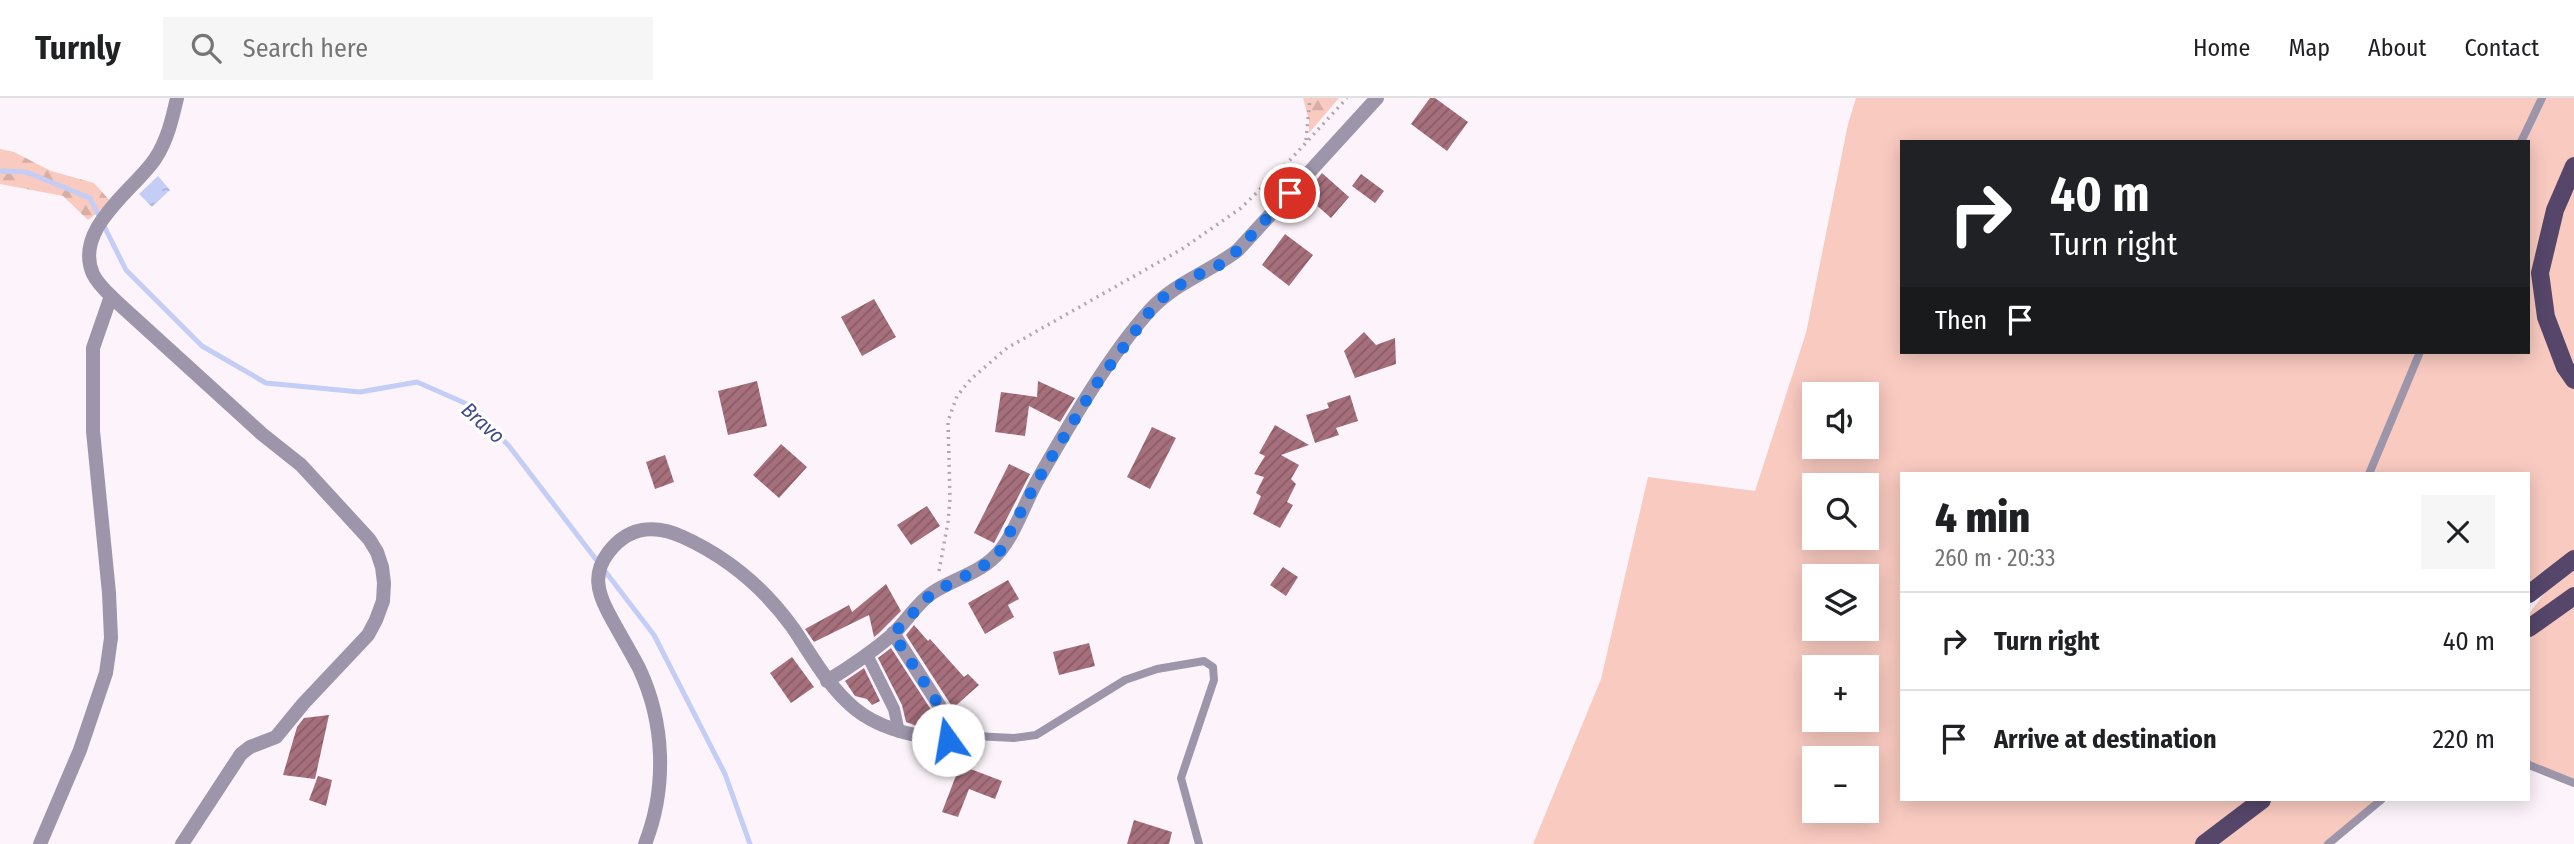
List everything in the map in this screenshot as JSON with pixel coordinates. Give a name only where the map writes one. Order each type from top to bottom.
[{"type":"main road","points":[[2574,166],[2555,210],[2540,273],[2546,317],[2574,380]]},
{"type":"main road","points":[[2530,593],[2569,563],[2574,552]]},
{"type":"main road","points":[[2530,627],[2574,596]]},
{"type":"main road","points":[[2204,844],[2261,801]]},
{"type":"street","points":[[177,98],[162,148],[153,163],[98,227],[90,257],[92,272],[111,296],[318,482],[377,552],[384,583],[383,601],[368,635],[276,737],[250,747],[241,754],[182,844]]},
{"type":"street","points":[[827,681],[893,634],[932,593],[981,568],[1000,551],[1037,481],[1095,386],[1153,307],[1170,291],[1219,265],[1238,250],[1377,98]]},
{"type":"street","points":[[40,844],[80,750],[106,673],[111,638],[93,417],[93,348],[111,296]]},
{"type":"street","points":[[645,844],[661,773],[659,733],[640,670],[603,602],[598,587],[598,572],[605,558],[626,536],[638,530],[663,530],[698,544],[732,565],[771,602],[791,626],[832,688],[857,710],[899,732],[948,740],[946,716],[893,634]]},
{"type":"street","points":[[867,655],[894,709],[899,732]]},
{"type":"lane","points":[[2522,140],[2542,98]]},
{"type":"lane","points":[[2369,472],[2419,354]]},
{"type":"lane","points":[[948,740],[974,736],[1014,738],[1036,735],[1125,680],[1157,669],[1204,660],[1213,667],[1214,680],[1181,778],[1199,844]]},
{"type":"lane","points":[[2530,765],[2571,783]]},
{"type":"lane","points":[[2328,844],[2380,801]]},
{"type":"path","points":[[1306,142],[1310,98]]},
{"type":"path","points":[[932,593],[942,561],[948,522],[948,421],[957,396],[971,379],[1007,348],[1192,242],[1241,208],[1346,98]]},
{"type":"green space","points":[[1303,98],[1339,98],[1309,133],[1309,120]]},
{"type":"green space","points":[[1856,98],[2574,98],[2574,783],[2530,765],[2530,613],[2561,570],[2530,593],[2530,472],[1900,472],[1900,801],[2380,801],[2328,844],[1533,844],[1601,679],[1648,477],[1755,491],[1806,333],[1848,124]]},
{"type":"green space","points":[[0,149],[14,152],[51,171],[94,183],[111,202],[88,220],[63,196],[0,184]]},
{"type":"water","points":[[158,176],[170,190],[152,207],[139,194]]},
{"type":"building","points":[[1430,98],[1435,98],[1468,122],[1447,151],[1411,124]]},
{"type":"building","points":[[1322,173],[1349,197],[1331,218],[1305,195]]},
{"type":"building","points":[[1361,174],[1384,191],[1375,203],[1352,186]]},
{"type":"building","points":[[1285,234],[1313,255],[1289,286],[1262,265]]},
{"type":"building","points":[[874,299],[896,337],[862,356],[841,317]]},
{"type":"building","points":[[1364,332],[1376,345],[1395,338],[1396,364],[1355,378],[1344,351]]},
{"type":"building","points":[[757,381],[767,426],[728,435],[718,391]]},
{"type":"building","points":[[1038,381],[1075,398],[1060,422],[1029,406],[1025,436],[995,432],[1001,392],[1037,397]]},
{"type":"building","points":[[1350,395],[1358,421],[1336,428],[1339,435],[1315,443],[1306,415],[1329,408],[1327,403]]},
{"type":"building","points":[[1275,425],[1309,445],[1281,455],[1299,465],[1291,479],[1296,484],[1287,502],[1293,505],[1280,528],[1253,514],[1261,496],[1256,493],[1264,477],[1254,474],[1265,456],[1259,453]]},
{"type":"building","points":[[1152,427],[1176,438],[1150,489],[1127,477]]},
{"type":"building","points":[[781,444],[807,467],[779,498],[753,475]]},
{"type":"building","points":[[665,455],[674,482],[655,489],[646,462]]},
{"type":"building","points":[[1009,464],[1030,474],[994,543],[974,533]]},
{"type":"building","points":[[927,506],[940,526],[911,545],[897,525]]},
{"type":"building","points":[[1283,567],[1298,577],[1286,596],[1270,585]]},
{"type":"building","points":[[1008,580],[1019,599],[1008,605],[1014,617],[985,634],[968,603]]},
{"type":"building","points":[[886,584],[901,611],[874,637],[869,615],[814,642],[805,629],[849,605],[852,612]]},
{"type":"building","points":[[914,625],[964,677],[968,674],[979,685],[953,708],[906,635]]},
{"type":"building","points":[[1089,643],[1095,666],[1059,675],[1053,652]]},
{"type":"building","points":[[891,648],[937,719],[927,726],[924,721],[917,726],[906,722],[902,705],[878,658]]},
{"type":"building","points":[[792,657],[814,687],[791,703],[770,673]]},
{"type":"building","points":[[864,668],[880,701],[872,705],[867,699],[855,696],[845,681]]},
{"type":"building","points":[[329,715],[315,779],[283,775],[297,727],[304,718]]},
{"type":"building","points":[[960,765],[1002,781],[995,799],[969,789],[958,817],[942,812]]},
{"type":"building","points":[[318,776],[332,780],[326,806],[309,800]]},
{"type":"building","points":[[1134,820],[1172,832],[1169,844],[1127,844]]},
{"type":"waterway","name":"Bravo","points":[[0,171],[26,172],[90,198],[126,270],[202,346],[266,383],[360,392],[417,382],[467,404],[509,446],[654,635],[725,774],[750,844]]},
{"type":"route","points":[[948,740],[946,716],[893,634],[932,593],[981,568],[1000,551],[1037,481],[1095,386],[1153,307],[1170,291],[1219,265],[1238,250],[1290,193]]}]
